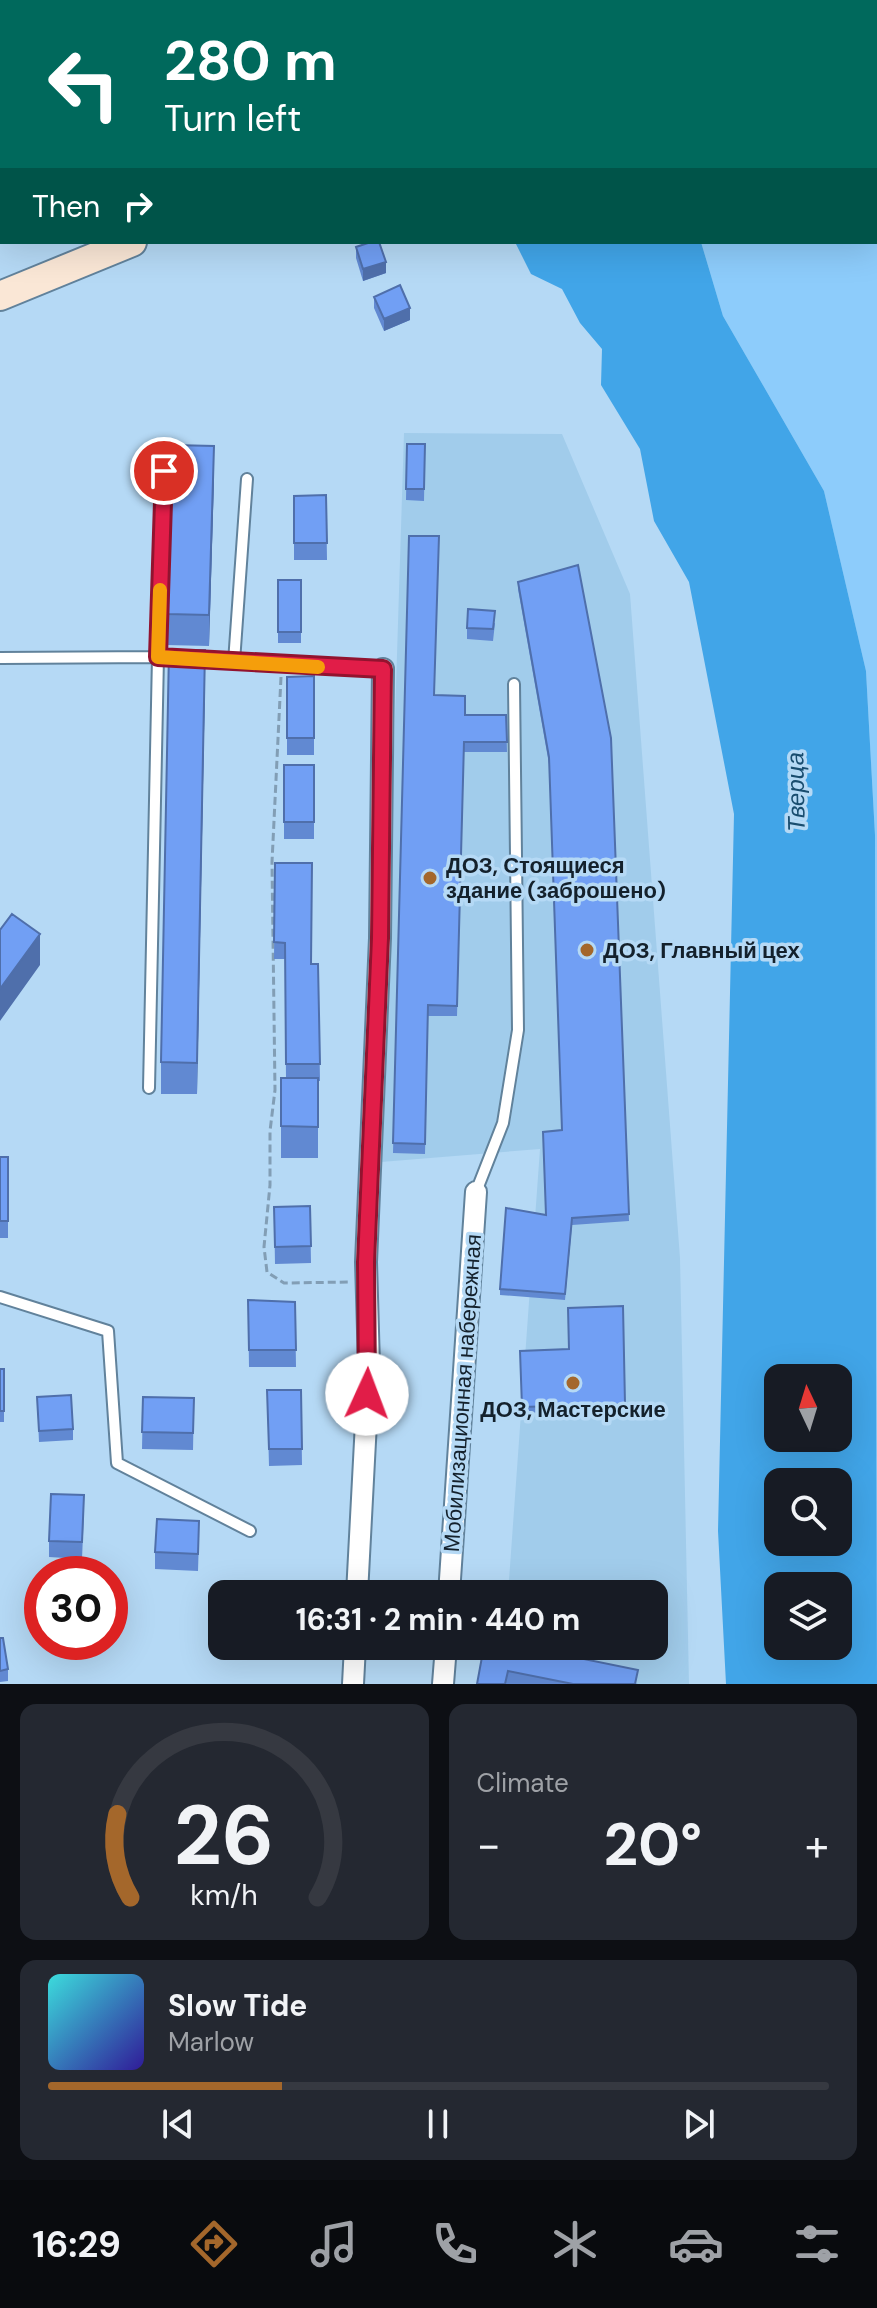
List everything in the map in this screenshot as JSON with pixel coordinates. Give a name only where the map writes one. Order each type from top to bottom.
[{"type":"street","points":[[0,296],[127,244]]},
{"type":"street","points":[[358,1580],[369,1365],[366,1286],[380,938],[383,669]]},
{"type":"street","name":"Мобилизационная набережная","points":[[450,1580],[476,1192]]},
{"type":"street","points":[[353,1684],[354,1660]]},
{"type":"street","points":[[443,1684],[445,1660]]},
{"type":"lane","points":[[149,1088],[164,471]]},
{"type":"lane","points":[[234,662],[247,479]]},
{"type":"lane","points":[[0,658],[158,657],[383,669]]},
{"type":"lane","points":[[476,1192],[503,1123],[518,1030],[514,684]]},
{"type":"lane","points":[[0,1297],[108,1331],[117,1463],[250,1531]]},
{"type":"path","points":[[282,665],[272,862],[275,1090],[264,1247],[267,1272],[284,1283],[356,1282],[366,1286]]},
{"type":"shaded area","points":[[702,244],[877,244],[877,1234],[875,835],[866,671],[824,491],[723,316]]},
{"type":"shaded area","points":[[404,433],[562,434],[630,594],[680,1258],[689,1684],[496,1684],[501,1660],[668,1660],[668,1580],[509,1580],[540,1149],[381,1162]]},
{"type":"water","name":"Тверца","points":[[516,244],[702,244],[723,316],[824,491],[866,671],[875,835],[877,1684],[726,1684],[718,1531],[734,814],[689,582],[654,521],[640,449],[601,385],[602,349],[580,323],[562,289],[531,274]]},
{"type":"building","points":[[380,244],[386,262],[363,269],[356,247]]},
{"type":"building","points":[[400,285],[410,308],[384,319],[374,297]]},
{"type":"building","points":[[407,444],[425,444],[424,489],[406,489]]},
{"type":"building","points":[[172,445],[214,446],[209,615],[167,614]]},
{"type":"building","points":[[326,495],[327,543],[294,543],[294,496]]},
{"type":"building","points":[[409,536],[439,536],[434,695],[465,696],[465,715],[506,715],[507,742],[464,742],[457,1006],[428,1005],[425,1144],[393,1143]]},
{"type":"building","name":"ДОЗ, Главный цех","points":[[578,565],[611,738],[629,1214],[572,1218],[565,1294],[500,1289],[506,1208],[546,1215],[543,1132],[562,1130],[549,757],[518,582]]},
{"type":"building","points":[[278,580],[301,580],[301,632],[278,632]]},
{"type":"building","points":[[468,609],[495,611],[493,629],[467,628]]},
{"type":"building","points":[[169,650],[205,650],[197,1063],[161,1062]]},
{"type":"building","points":[[314,676],[314,738],[287,738],[287,677]]},
{"type":"building","points":[[284,765],[314,765],[314,822],[284,822]]},
{"type":"building","points":[[275,863],[312,863],[311,964],[318,964],[320,1064],[286,1064],[285,943],[274,942]]},
{"type":"building","points":[[12,914],[40,934],[0,989],[0,930]]},
{"type":"building","points":[[281,1078],[318,1078],[318,1127],[281,1126]]},
{"type":"building","points":[[0,1157],[8,1157],[8,1221],[0,1221]]},
{"type":"building","points":[[310,1206],[311,1246],[275,1247],[274,1207]]},
{"type":"building","points":[[248,1300],[295,1302],[296,1350],[249,1350]]},
{"type":"building","name":"ДОЗ, Мастерские","points":[[623,1306],[625,1404],[522,1407],[520,1351],[569,1349],[568,1308]]},
{"type":"building","points":[[0,1369],[4,1369],[4,1411],[0,1411]]},
{"type":"building","points":[[267,1390],[301,1390],[302,1449],[269,1449]]},
{"type":"building","points":[[71,1395],[73,1429],[39,1431],[37,1397]]},
{"type":"building","points":[[143,1397],[194,1398],[193,1433],[142,1432]]},
{"type":"building","points":[[51,1494],[84,1495],[82,1542],[49,1541]]},
{"type":"building","points":[[157,1519],[199,1521],[198,1554],[155,1552]]},
{"type":"building","points":[[0,1638],[3,1638],[8,1669],[0,1671]]},
{"type":"building","points":[[481,1660],[589,1660],[638,1670],[635,1684],[573,1684],[508,1671],[505,1684],[477,1684]]},
{"type":"slow traffic","points":[[160,590],[158,657],[318,667]]},
{"type":"place","name":"ДОЗ, Стоящиеся здание (заброшено)","points":[[430,878]]},
{"type":"place","name":"ДОЗ, Главный цех","points":[[587,950]]},
{"type":"place","name":"ДОЗ, Мастерские","points":[[573,1383]]},
{"type":"route","points":[[164,471],[158,657],[383,669],[380,938],[366,1262],[367,1394]]}]
